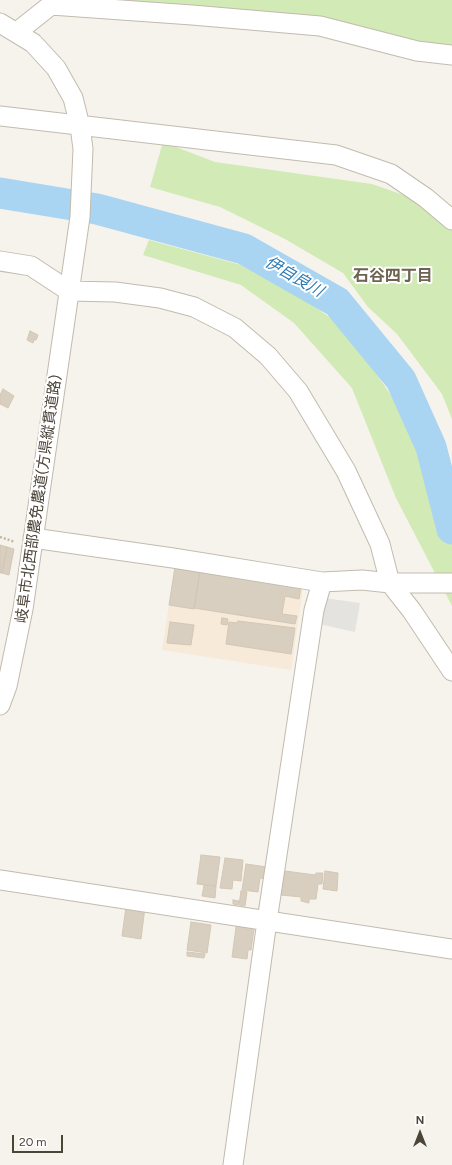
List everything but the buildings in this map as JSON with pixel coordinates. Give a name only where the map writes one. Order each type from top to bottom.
[{"type":"street","points":[[17,32],[51,5],[320,26],[417,51],[452,55]]},
{"type":"street","points":[[0,23],[33,43],[56,68],[74,98],[80,126]]},
{"type":"street","points":[[0,116],[336,155],[390,174],[426,198],[452,220]]},
{"type":"street","name":"岐阜市北西部農免農道(方県縦貫道路)","points":[[0,705],[7,686],[24,609],[33,538],[71,283],[80,217],[82,149],[80,126]]},
{"type":"street","points":[[0,261],[31,266],[71,283],[122,293],[160,298],[194,307],[235,328],[268,356],[298,391],[346,470],[380,544],[390,583],[412,611],[452,671]]},
{"type":"street","points":[[33,538],[180,559],[322,582],[362,580],[410,584],[452,583]]},
{"type":"street","points":[[233,1165],[267,921],[314,610],[322,582]]},
{"type":"street","points":[[0,880],[452,948]]},
{"type":"shaded area","points":[[174,571],[303,590],[291,670],[162,650]]},
{"type":"shaded area","points":[[324,598],[360,603],[355,632],[319,624]]},
{"type":"green space","points":[[85,0],[452,0],[452,51]]},
{"type":"green space","points":[[163,142],[215,162],[372,184],[415,199],[452,229],[452,419],[442,394],[397,334],[368,307],[343,273],[285,239],[220,207],[150,187]]},
{"type":"green space","points":[[149,240],[241,265],[302,298],[345,328],[414,429],[452,526],[452,606],[396,498],[352,388],[294,323],[241,285],[143,255]]},
{"type":"waterway","name":"伊自良川","points":[[0,193],[97,209],[244,249],[337,302],[401,380],[431,447],[452,529]]},
{"type":"district","name":"石谷四丁目","points":[[393,276]]}]
